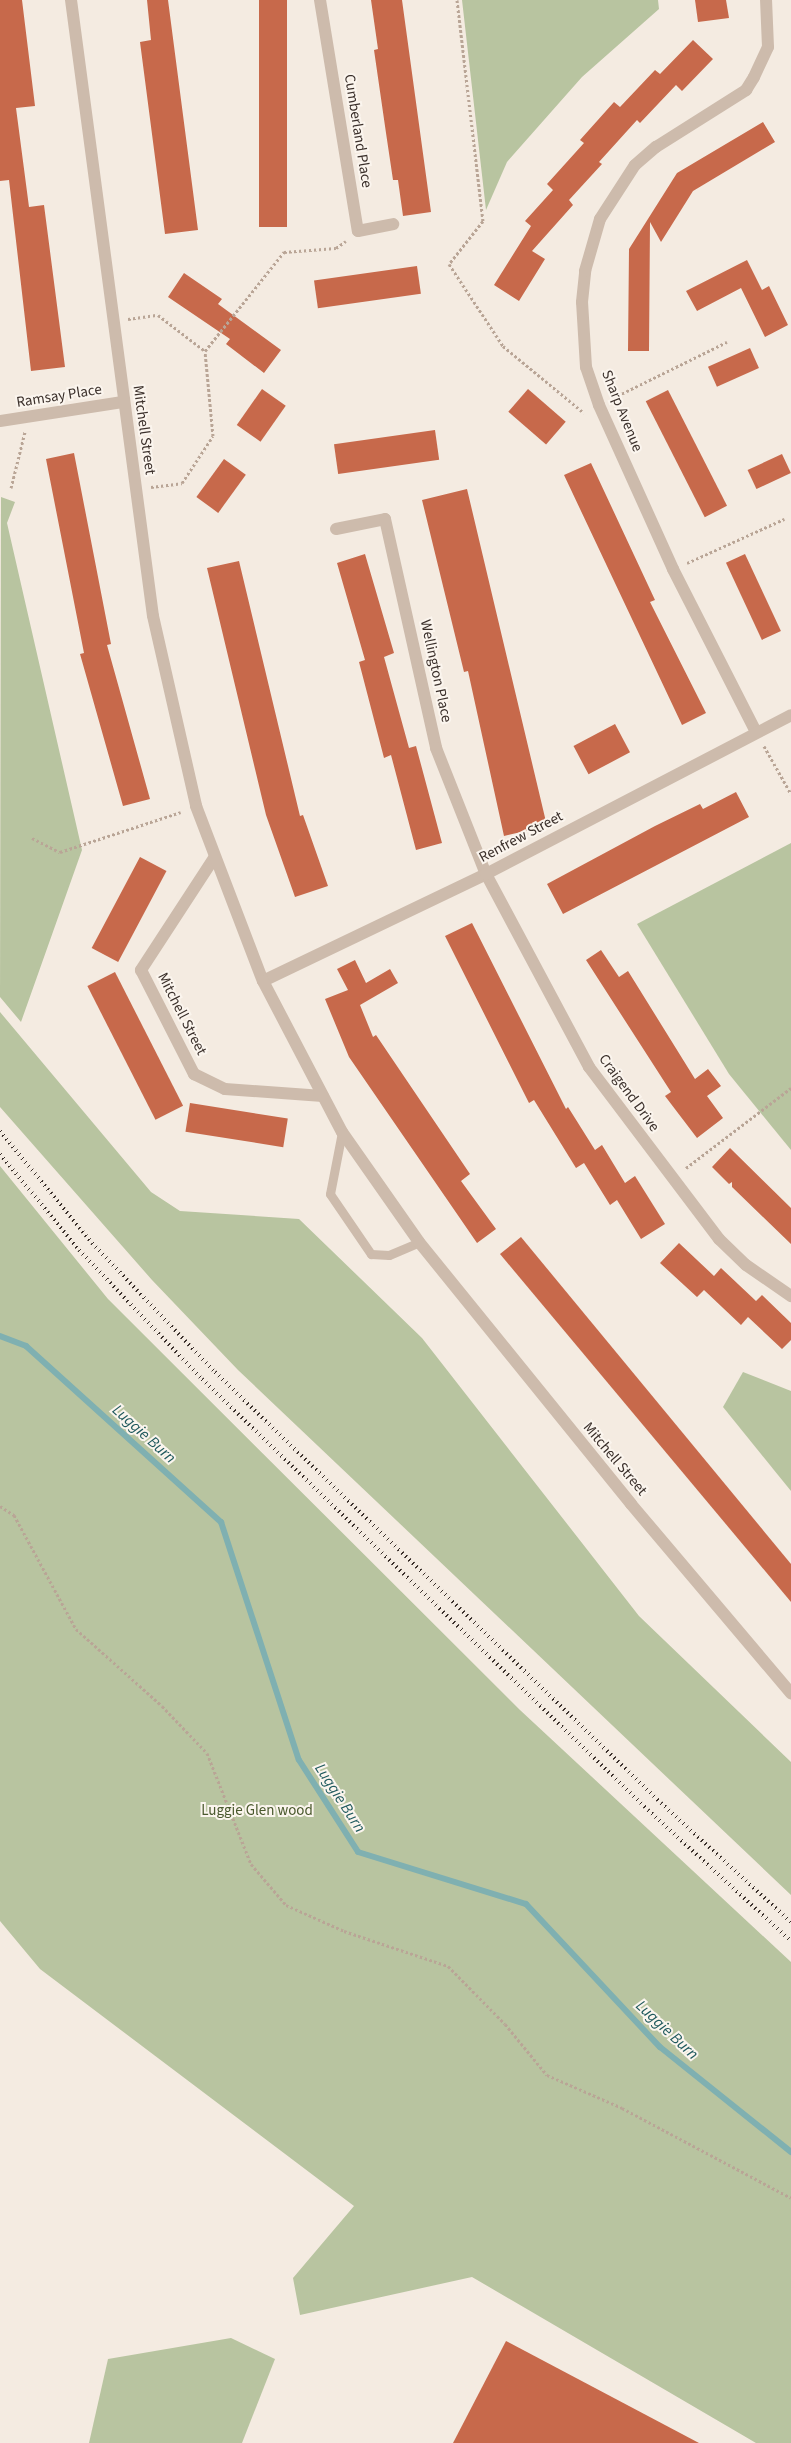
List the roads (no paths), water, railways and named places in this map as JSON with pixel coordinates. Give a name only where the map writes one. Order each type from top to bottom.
[{"type":"street","name":"Mitchell Street","points":[[71,0],[153,616],[196,806],[214,858],[263,981],[342,1132],[419,1242],[625,1496],[791,1693]]},
{"type":"street","name":"Cumberland Place","points":[[320,0],[358,230],[394,224]]},
{"type":"street","name":"Sharp Avenue","points":[[756,732],[673,569],[599,405],[586,367],[582,302],[585,271],[600,219],[635,165],[656,146],[746,90],[768,47],[766,0]]},
{"type":"street","name":"Ramsay Place","points":[[0,421],[123,402]]},
{"type":"street","name":"Wellington Place","points":[[336,529],[386,518],[436,748],[486,874]]},
{"type":"street","name":"Renfrew Street","points":[[263,981],[486,874],[791,715]]},
{"type":"street","name":"Mitchell Street","points":[[214,858],[141,970],[194,1074],[225,1088],[323,1096]]},
{"type":"street","name":"Craigend Drive","points":[[486,874],[589,1067],[671,1179],[718,1239],[746,1265],[791,1296]]},
{"type":"lane","points":[[342,1132],[330,1194],[371,1254],[389,1255],[419,1242]]},
{"type":"waterway","name":"Luggie Burn","points":[[0,1336],[26,1346],[221,1522],[299,1760],[358,1852],[526,1904],[660,2047],[791,2152]]},
{"type":"railway","points":[[0,1131],[92,1243],[215,1372],[661,1803],[791,1922]]},
{"type":"railway","points":[[0,1154],[79,1250],[202,1379],[648,1810],[791,1941]]},
{"type":"park label","name":"Luggie Glen wood","points":[[257,1811]]}]
